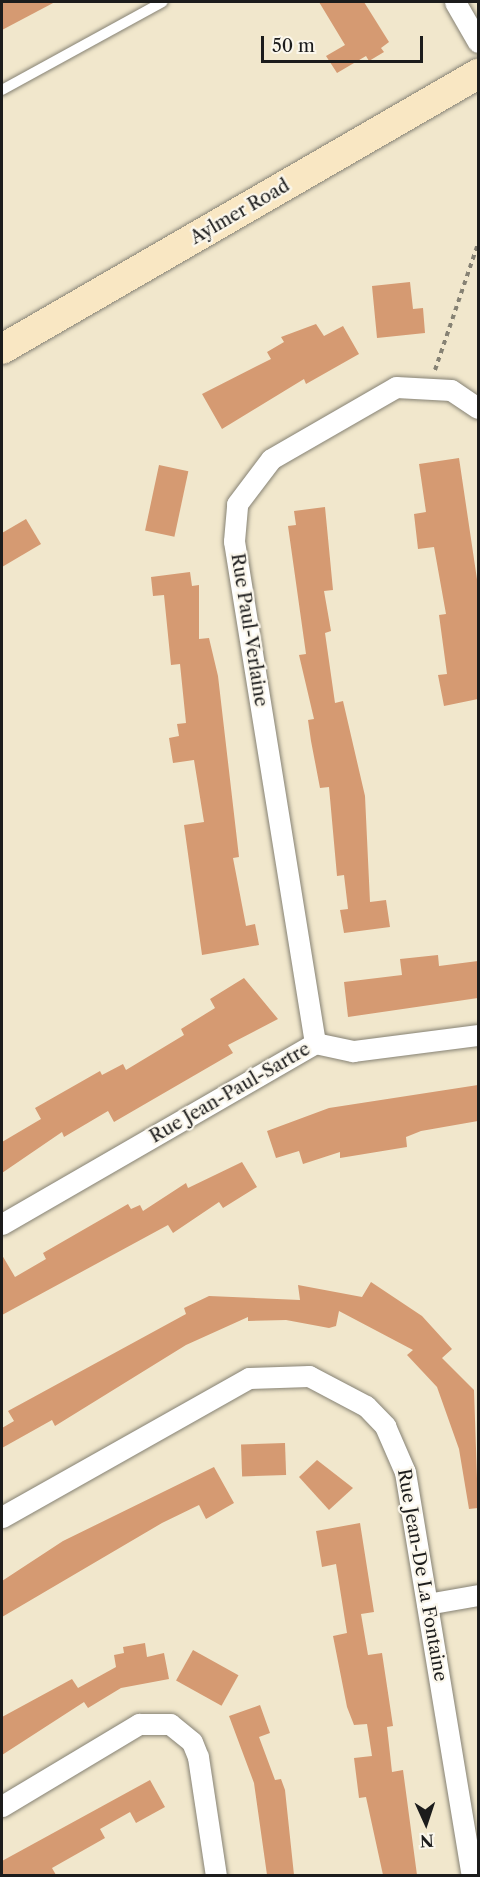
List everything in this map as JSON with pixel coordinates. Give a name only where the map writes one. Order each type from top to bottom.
[{"type":"main road","name":"Aylmer Road","points":[[2,349],[478,74]]},
{"type":"street","points":[[455,2],[478,42]]},
{"type":"street","name":"Rue Paul-Verlaine","points":[[315,1043],[234,541],[237,504],[271,459],[396,387],[433,386],[478,408]]},
{"type":"street","name":"Rue Jean-Paul-Sartre","points":[[2,1224],[315,1043],[353,1052],[478,1035]]},
{"type":"street","name":"Rue Jean-De La Fontaine","points":[[2,1517],[230,1385],[266,1374],[309,1376],[366,1406],[397,1446],[472,1840],[472,1875]]},
{"type":"street","points":[[427,1604],[478,1595]]},
{"type":"street","points":[[2,1806],[139,1724],[170,1724],[192,1742],[198,1757],[216,1875]]},
{"type":"lane","points":[[2,90],[163,2]]},
{"type":"path","points":[[433,386],[437,355],[478,244]]},
{"type":"building","points":[[2,2],[55,2],[2,30]]},
{"type":"building","points":[[319,2],[364,2],[389,42],[381,48],[384,52],[369,61],[366,56],[337,73],[326,56],[345,45]]},
{"type":"building","points":[[410,282],[413,309],[423,308],[425,333],[377,338],[372,286]]},
{"type":"building","points":[[316,324],[324,336],[343,326],[359,354],[306,384],[304,379],[222,429],[202,394],[271,359],[267,352],[284,342],[281,337]]},
{"type":"building","points":[[459,458],[478,586],[478,699],[444,706],[438,675],[447,674],[439,615],[446,614],[434,547],[418,549],[414,514],[426,512],[419,464]]},
{"type":"building","points":[[159,465],[188,471],[174,537],[145,531]]},
{"type":"building","points":[[325,507],[333,590],[324,591],[331,631],[325,633],[335,703],[343,701],[365,796],[370,902],[386,900],[390,927],[344,933],[340,910],[348,909],[344,875],[337,876],[329,787],[320,788],[311,741],[308,720],[314,719],[299,655],[306,654],[288,526],[296,525],[294,511]]},
{"type":"building","points":[[26,519],[41,544],[2,567],[2,533]]},
{"type":"building","points":[[190,572],[192,586],[199,585],[199,639],[209,638],[218,676],[239,857],[233,858],[246,926],[255,924],[259,945],[202,955],[184,825],[204,822],[194,760],[173,763],[169,738],[179,736],[177,724],[186,723],[180,664],[171,665],[164,595],[153,596],[151,577]]},
{"type":"building","points":[[438,955],[439,966],[478,961],[478,998],[348,1017],[344,982],[402,975],[400,959]]},
{"type":"building","points":[[244,978],[278,1019],[228,1045],[233,1053],[114,1122],[108,1111],[64,1137],[62,1132],[2,1173],[2,1142],[41,1119],[35,1108],[100,1071],[102,1075],[123,1064],[126,1070],[184,1035],[181,1029],[215,1008],[210,999]]},
{"type":"building","points":[[478,1085],[478,1121],[421,1131],[406,1137],[407,1147],[340,1158],[340,1152],[303,1164],[299,1151],[276,1158],[267,1131],[329,1108]]},
{"type":"building","points":[[242,1162],[257,1187],[223,1208],[219,1202],[173,1233],[168,1225],[2,1315],[2,1255],[15,1277],[46,1259],[43,1253],[128,1204],[131,1209],[140,1205],[143,1211],[186,1183],[188,1188]]},
{"type":"building","points":[[371,1282],[422,1316],[452,1349],[442,1358],[474,1390],[478,1508],[469,1509],[459,1449],[437,1387],[407,1355],[413,1350],[339,1311],[336,1326],[329,1328],[286,1320],[248,1321],[248,1317],[186,1345],[55,1426],[52,1420],[2,1448],[2,1428],[14,1421],[8,1411],[186,1314],[184,1308],[209,1296],[300,1300],[298,1285],[362,1297]]},
{"type":"building","points":[[285,1443],[286,1475],[242,1477],[241,1445]]},
{"type":"building","points":[[317,1460],[353,1488],[329,1510],[299,1477]]},
{"type":"building","points":[[214,1467],[234,1503],[206,1519],[199,1505],[162,1523],[2,1617],[2,1581],[63,1541]]},
{"type":"building","points":[[360,1523],[374,1612],[361,1614],[368,1655],[382,1653],[393,1726],[387,1727],[392,1772],[403,1770],[417,1875],[383,1875],[366,1797],[359,1798],[354,1758],[372,1756],[367,1724],[354,1725],[347,1707],[333,1636],[347,1633],[336,1564],[322,1567],[316,1531]]},
{"type":"building","points":[[145,1643],[147,1657],[164,1653],[169,1679],[121,1688],[88,1708],[84,1702],[2,1755],[2,1717],[72,1679],[78,1688],[116,1667],[114,1655],[124,1653],[123,1647]]},
{"type":"building","points":[[193,1650],[238,1675],[222,1706],[176,1681]]},
{"type":"building","points":[[260,1705],[270,1733],[259,1737],[275,1780],[281,1779],[285,1790],[294,1875],[267,1875],[254,1783],[229,1716]]},
{"type":"building","points":[[150,1780],[165,1807],[136,1823],[130,1812],[100,1829],[105,1838],[52,1868],[56,1875],[2,1875],[2,1861]]}]
